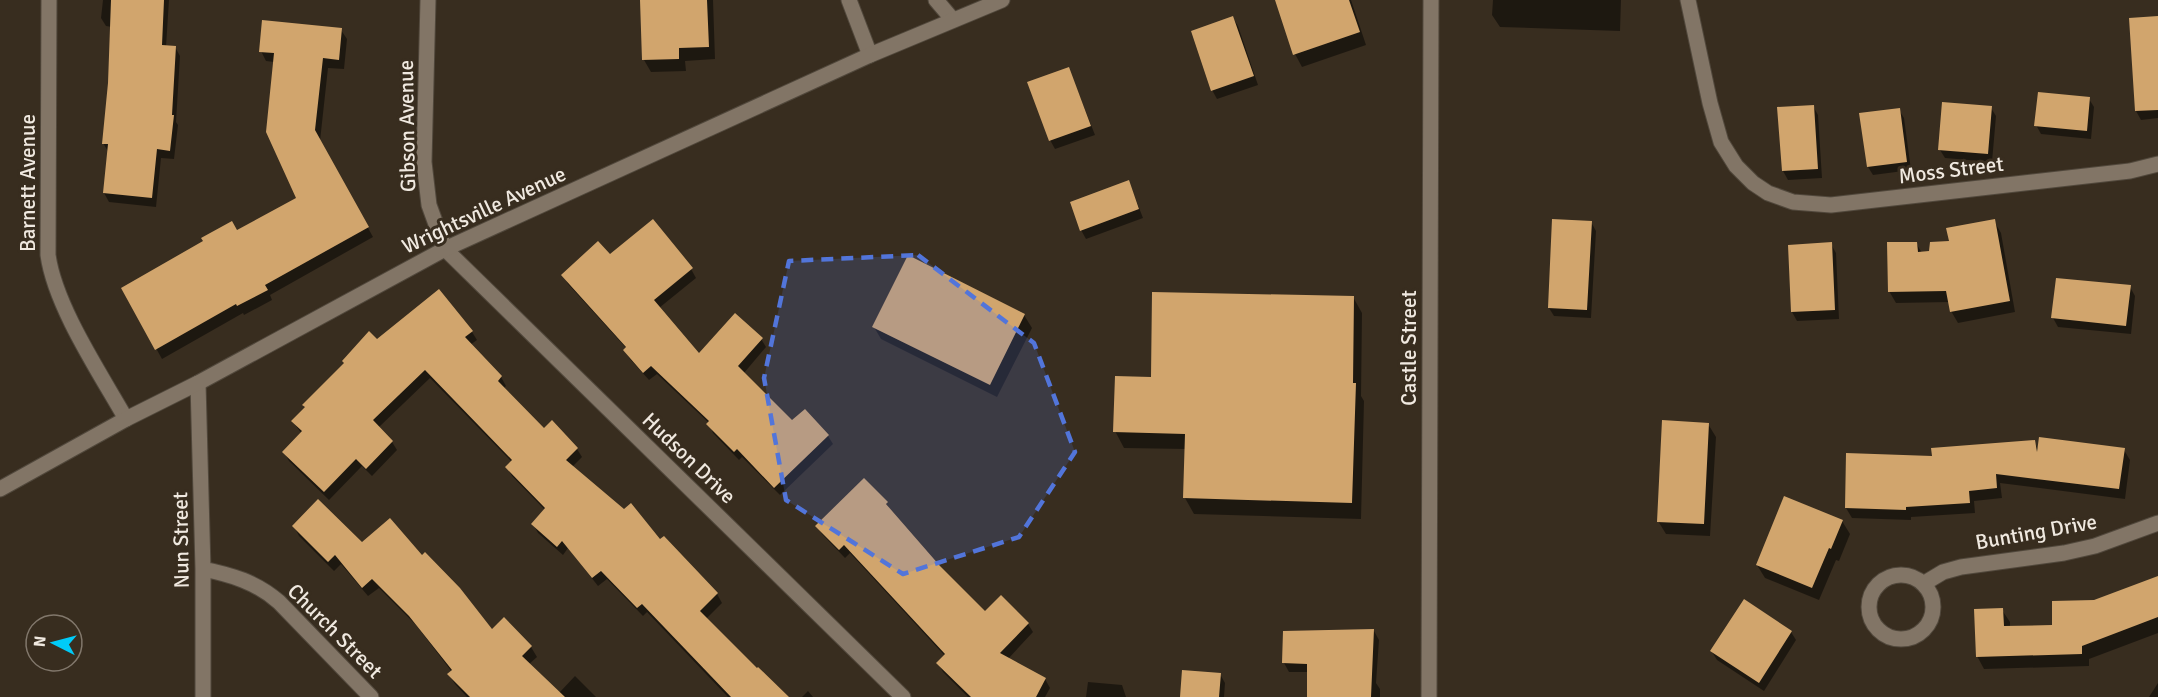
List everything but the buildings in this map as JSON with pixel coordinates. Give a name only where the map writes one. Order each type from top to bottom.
[{"type":"street","name":"Barnett Avenue","points":[[49,0],[48,255],[50,269],[54,284],[79,335],[126,419]]},
{"type":"street","name":"Gibson Avenue","points":[[428,0],[424,162],[429,205],[445,249]]},
{"type":"street","points":[[849,0],[870,55]]},
{"type":"street","points":[[936,0],[953,20]]},
{"type":"street","name":"Wrightsville Avenue","points":[[0,489],[445,249],[870,55],[1002,0]]},
{"type":"street","name":"Castle Street","points":[[1429,697],[1431,0]]},
{"type":"street","name":"Moss Street","points":[[1688,0],[1721,142],[1736,166],[1753,183],[1768,193],[1793,202],[1831,205],[2130,171],[2158,164]]},
{"type":"street","name":"Hudson Drive","points":[[445,249],[903,697]]},
{"type":"street","name":"Nun Street","points":[[198,383],[203,569],[203,697]]},
{"type":"street","name":"Bunting Drive","points":[[1923,584],[1943,572],[1961,567],[2064,553],[2095,546],[2158,523]]},
{"type":"street","name":"Church Street","points":[[203,569],[233,576],[265,590],[371,697]]},
{"type":"street","points":[[1904,575],[1915,578],[1923,584],[1933,602],[1933,612],[1924,630],[1906,639],[1887,636],[1878,629],[1869,609],[1870,598],[1875,588],[1883,580],[1904,575]]},
{"type":"highlighted area","points":[[918,255],[1034,343],[1075,452],[1019,537],[903,574],[786,500],[764,378],[789,261]]}]
